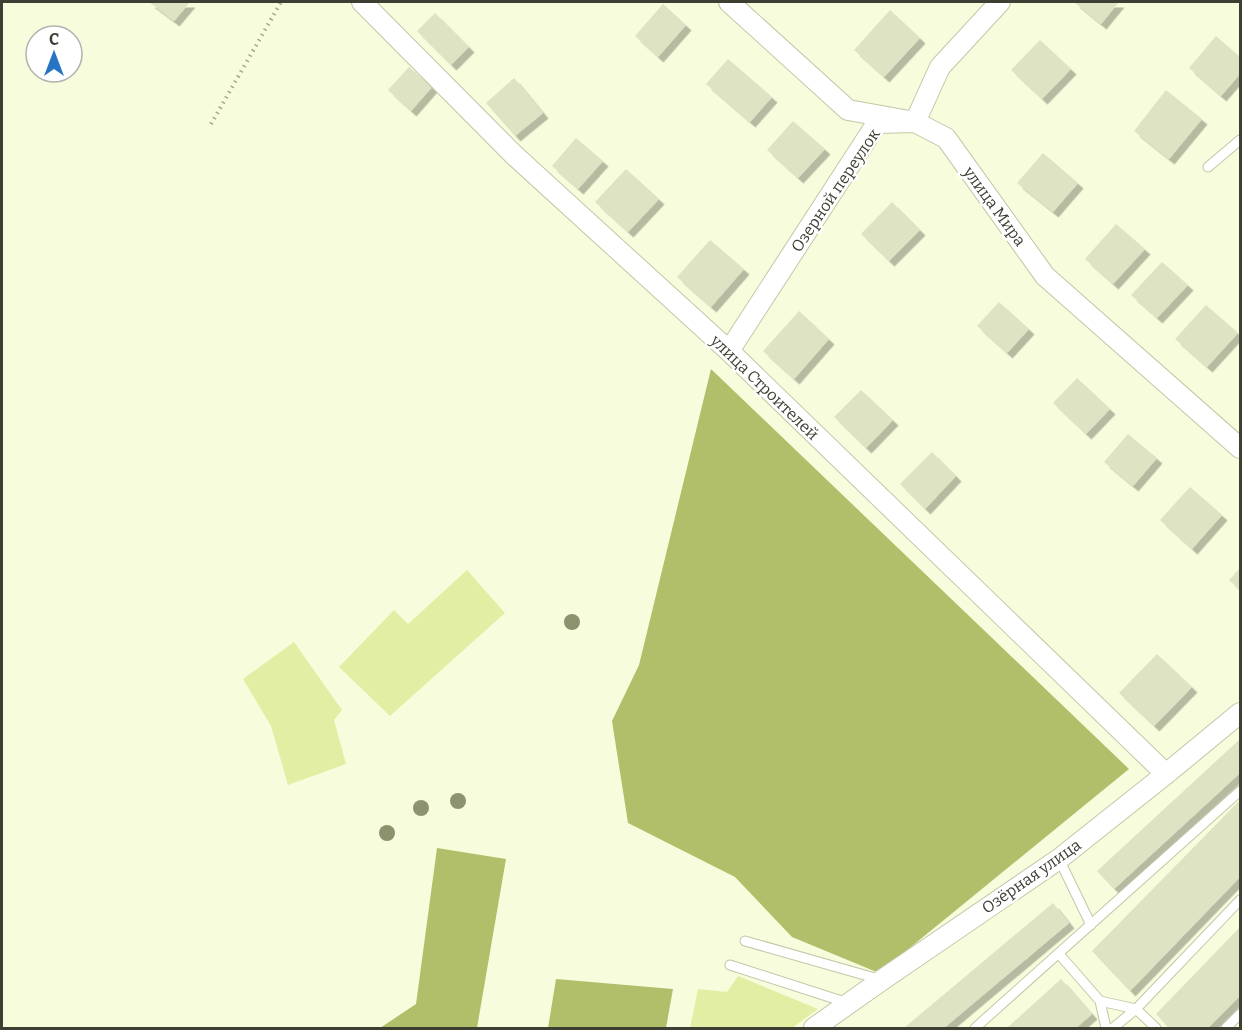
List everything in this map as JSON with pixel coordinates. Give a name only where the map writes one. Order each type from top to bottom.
[{"type":"street","name":"улица Строителей","points":[[362,2],[514,155],[729,351],[1166,774]]},
{"type":"street","name":"улица Мира","points":[[729,2],[848,110],[915,122],[946,138],[1045,276],[1240,448]]},
{"type":"street","points":[[915,122],[940,67],[1000,2]]},
{"type":"street","name":"Озерной переулок","points":[[729,351],[877,123],[915,122]]},
{"type":"street","name":"Озёрная улица","points":[[814,1029],[1059,859],[1240,713]]},
{"type":"lane","points":[[1208,167],[1240,140]]},
{"type":"lane","points":[[975,1029],[1240,791]]},
{"type":"lane","points":[[1059,859],[1091,925]]},
{"type":"lane","points":[[1113,1029],[1136,1009],[1240,900]]},
{"type":"lane","points":[[746,940],[882,980]]},
{"type":"lane","points":[[1059,954],[1100,1001],[1106,1029]]},
{"type":"lane","points":[[730,965],[850,1003]]},
{"type":"lane","points":[[1100,1001],[1136,1009],[1156,1029]]},
{"type":"lane","points":[[1226,1029],[1240,1014]]},
{"type":"path","points":[[211,124],[281,2]]},
{"type":"green space","points":[[711,369],[1129,769],[879,973],[792,937],[735,877],[628,823],[612,721],[639,665]]},
{"type":"green space","points":[[467,570],[505,613],[390,716],[339,667],[394,610],[408,624]]},
{"type":"green space","points":[[294,642],[342,710],[334,720],[346,764],[288,785],[271,726],[243,679]]},
{"type":"green space","points":[[437,848],[506,859],[477,1028],[380,1028],[416,1004]]},
{"type":"green space","points":[[738,976],[818,1009],[792,1028],[690,1028],[698,989],[727,992]]},
{"type":"green space","points":[[556,979],[673,989],[666,1028],[548,1028]]},
{"type":"building","points":[[149,2],[190,2],[174,21]]},
{"type":"building","points":[[1074,2],[1119,2],[1101,24]]},
{"type":"building","points":[[663,4],[686,25],[658,57],[635,36]]},
{"type":"building","points":[[890,10],[920,38],[884,77],[854,50]]},
{"type":"building","points":[[435,13],[469,47],[451,65],[417,31]]},
{"type":"building","points":[[1216,36],[1240,57],[1240,74],[1221,96],[1189,68]]},
{"type":"building","points":[[1040,40],[1071,69],[1042,99],[1011,70]]},
{"type":"building","points":[[728,59],[772,97],[750,122],[706,84]]},
{"type":"building","points":[[409,67],[432,87],[411,111],[388,90]]},
{"type":"building","points":[[514,78],[543,113],[515,136],[486,103]]},
{"type":"building","points":[[1166,90],[1202,119],[1169,159],[1134,131]]},
{"type":"building","points":[[793,121],[825,149],[798,178],[767,150]]},
{"type":"building","points":[[576,138],[603,161],[578,189],[552,166]]},
{"type":"building","points":[[1043,153],[1078,183],[1053,212],[1017,183]]},
{"type":"building","points":[[626,169],[659,199],[628,232],[595,202]]},
{"type":"building","points":[[892,202],[920,230],[889,261],[861,234]]},
{"type":"building","points":[[1116,224],[1145,249],[1113,284],[1085,259]]},
{"type":"building","points":[[710,240],[744,269],[711,307],[677,277]]},
{"type":"building","points":[[1162,262],[1188,285],[1157,318],[1131,295]]},
{"type":"building","points":[[999,302],[1029,329],[1007,353],[977,326]]},
{"type":"building","points":[[1206,305],[1238,333],[1207,367],[1175,339]]},
{"type":"building","points":[[799,311],[829,339],[794,379],[763,351]]},
{"type":"building","points":[[1077,378],[1110,409],[1086,434],[1053,403]]},
{"type":"building","points":[[861,390],[893,420],[866,448],[834,417]]},
{"type":"building","points":[[1128,434],[1157,458],[1133,486],[1104,462]]},
{"type":"building","points":[[932,452],[956,476],[925,509],[900,484]]},
{"type":"building","points":[[1190,487],[1222,515],[1192,549],[1160,520]]},
{"type":"building","points":[[1240,568],[1240,590],[1229,580]]},
{"type":"building","points":[[1157,654],[1192,687],[1154,726],[1119,693]]},
{"type":"building","points":[[1240,739],[1240,773],[1114,889],[1097,871]]},
{"type":"building","points":[[1240,800],[1240,877],[1130,991],[1092,951]]},
{"type":"building","points":[[1053,903],[1069,923],[944,1028],[904,1028]]},
{"type":"building","points":[[1240,927],[1240,996],[1208,1028],[1169,1028],[1156,1014]]},
{"type":"building","points":[[1061,979],[1092,1014],[1076,1028],[1007,1028]]}]
